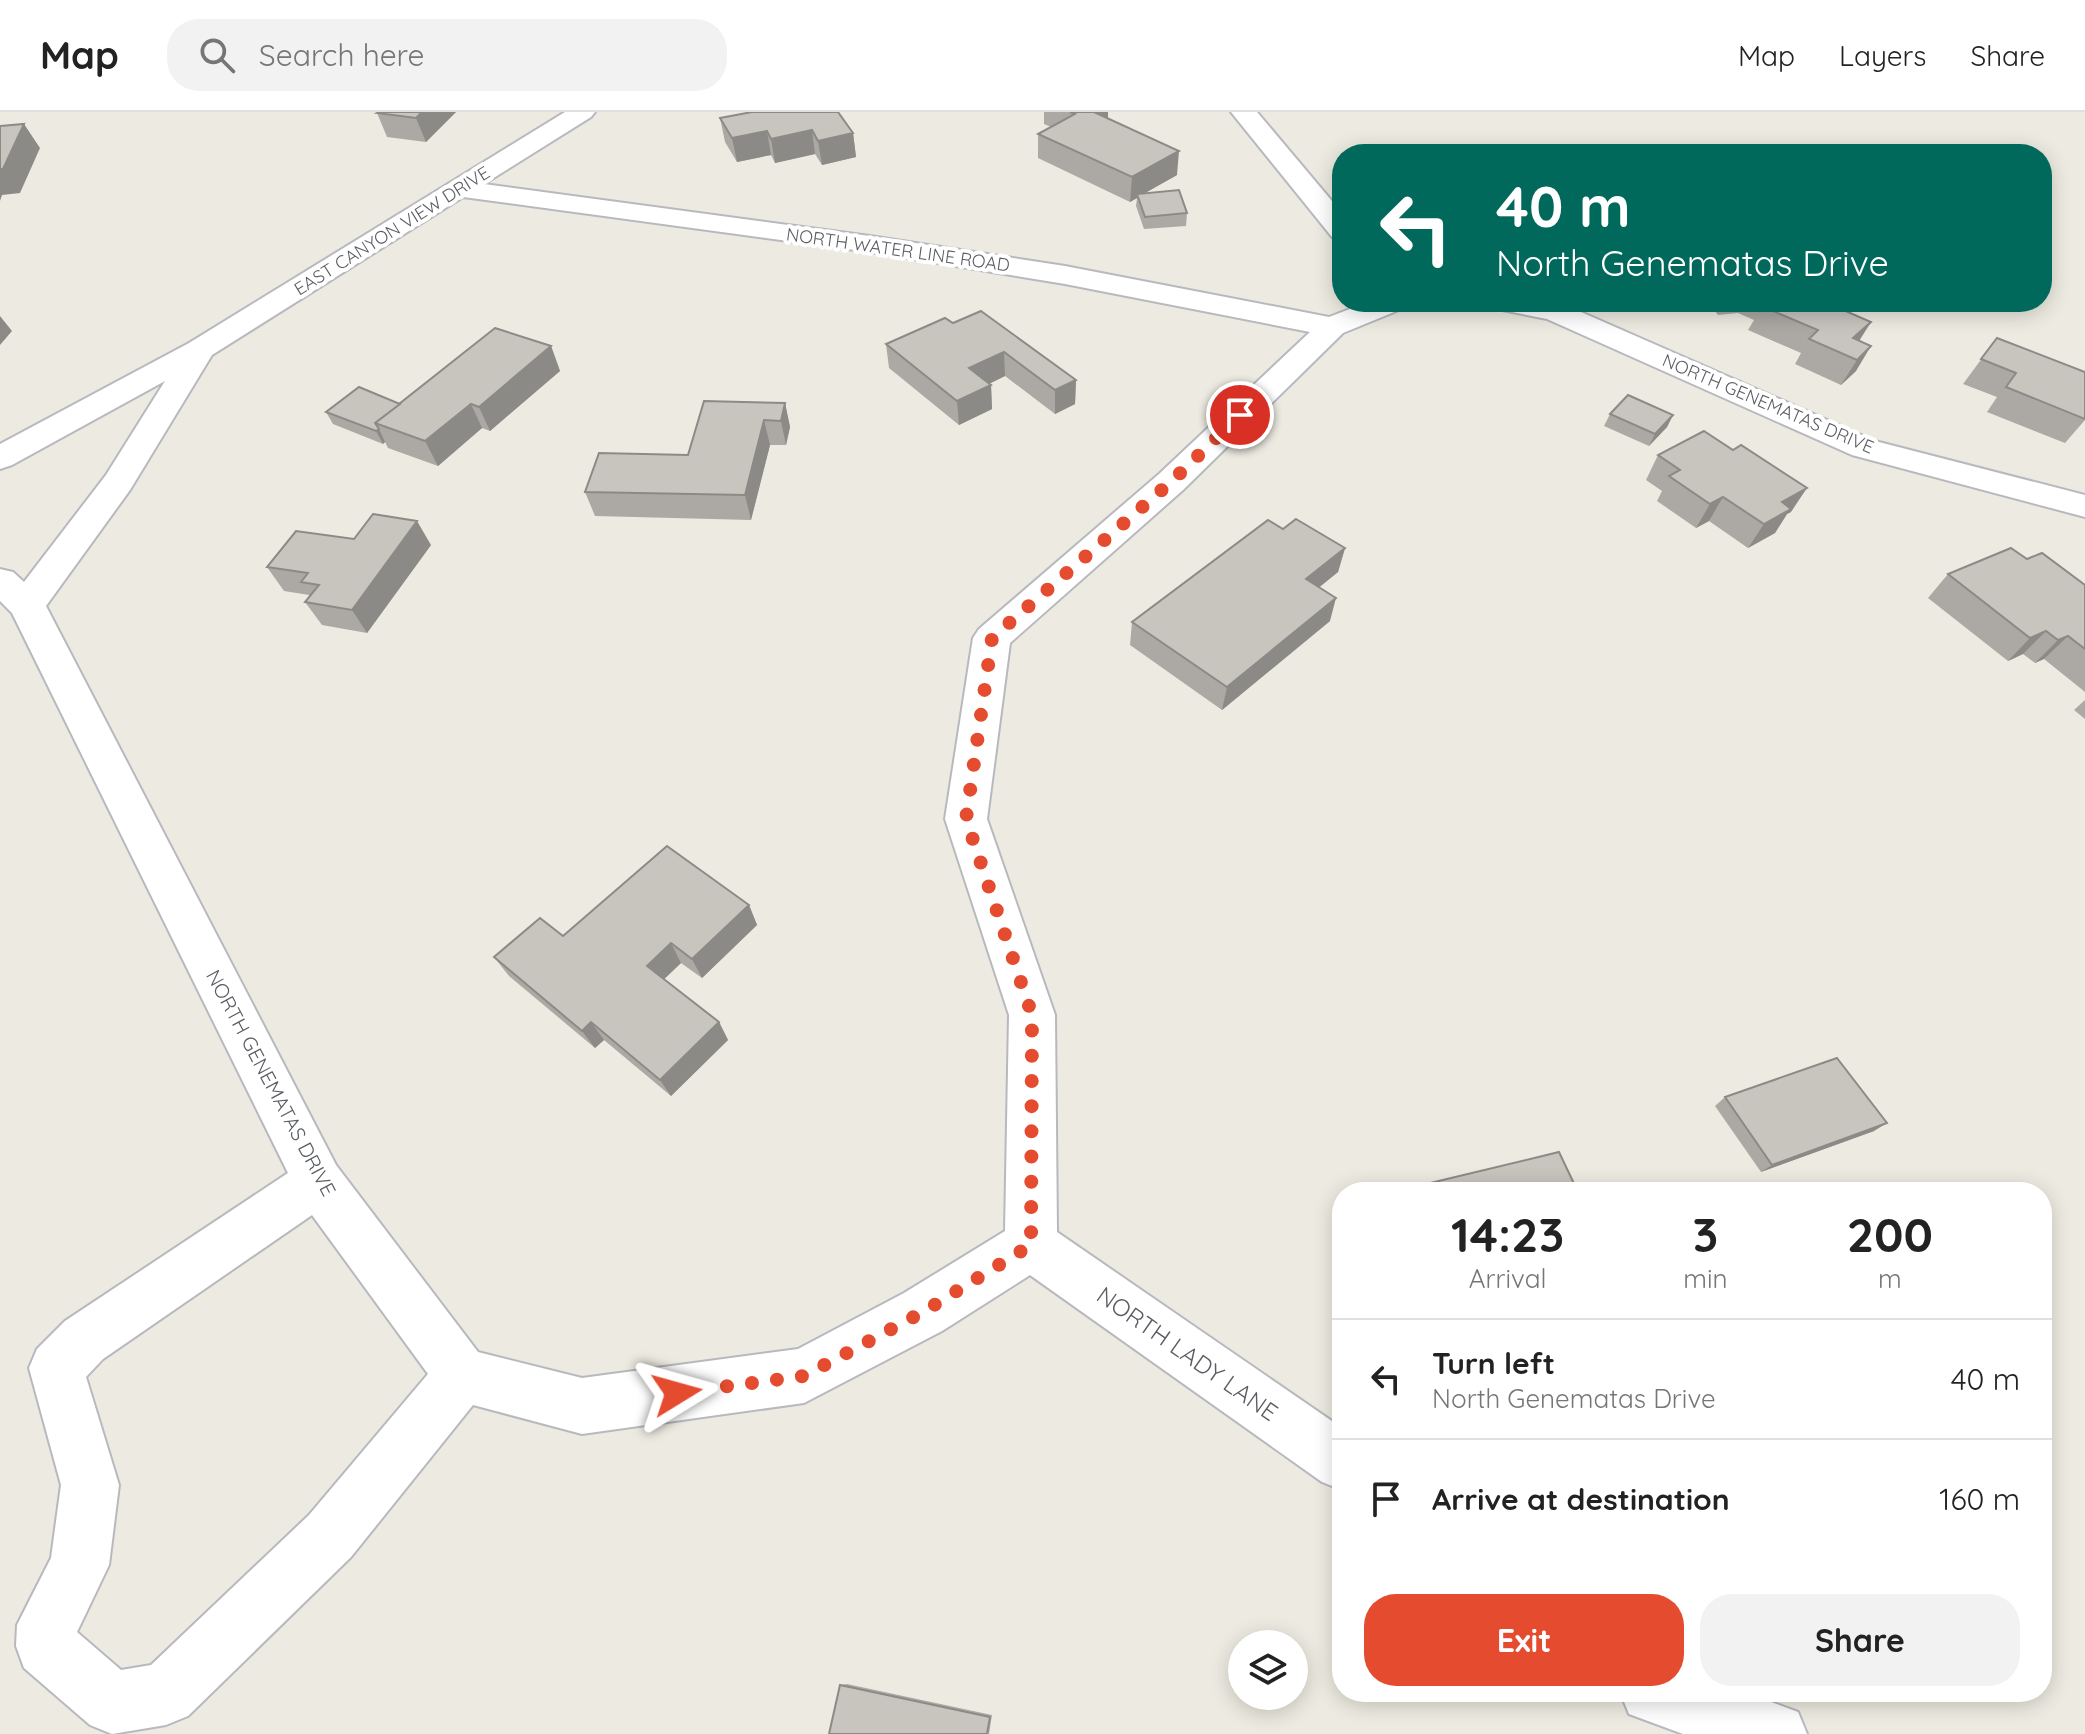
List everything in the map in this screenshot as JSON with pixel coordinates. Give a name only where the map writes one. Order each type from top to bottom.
[{"type":"street","name":"EAST CANYON VIEW DRIVE","points":[[0,458],[200,349],[582,112]]},
{"type":"street","points":[[1244,112],[1332,219]]},
{"type":"street","name":"NORTH WATER LINE ROAD","points":[[461,189],[870,244],[1050,272],[1332,327]]},
{"type":"street","points":[[318,1182],[84,1340],[56,1368],[90,1485],[79,1565],[47,1625],[46,1646],[112,1703],[166,1694],[330,1536],[462,1375],[582,1406],[804,1376],[923,1312],[1031,1245],[1032,1015],[966,819],[992,638],[1171,482],[1332,327],[1369,312]]},
{"type":"street","name":"NORTH GENEMATAS DRIVE","points":[[1557,312],[1864,448],[2085,506]]},
{"type":"street","name":"EAST CANYON VIEW DRIVE","points":[[13,593],[118,482],[200,349]]},
{"type":"street","name":"NORTH GENEMATAS DRIVE","points":[[13,593],[318,1182],[462,1375]]},
{"type":"street","name":"NORTH LADY LANE","points":[[1031,1245],[1332,1455]]},
{"type":"street","points":[[1644,1702],[1671,1734]]},
{"type":"street","points":[[1681,1702],[1776,1734]]},
{"type":"building","points":[[379,112],[422,112],[416,118]]},
{"type":"building","points":[[752,112],[838,112],[853,133],[818,141],[812,130],[771,139],[767,131],[732,138],[720,118]]},
{"type":"building","points":[[1070,112],[1094,112],[1179,151],[1132,177],[1038,134],[1075,114]]},
{"type":"building","points":[[24,124],[3,169],[0,169],[0,126]]},
{"type":"building","points":[[1179,190],[1187,213],[1145,217],[1137,194]]},
{"type":"building","points":[[981,311],[1076,380],[1055,390],[1004,352],[969,368],[991,385],[957,401],[886,344],[945,318],[953,323]]},
{"type":"building","points":[[1775,312],[1848,312],[1871,322],[1853,338],[1871,346],[1857,360],[1809,339],[1818,330]]},
{"type":"building","points":[[495,328],[551,346],[479,407],[471,404],[425,441],[375,423]]},
{"type":"building","points":[[1997,338],[2085,372],[2085,419],[2006,387],[2016,373],[1981,359]]},
{"type":"building","points":[[359,387],[400,404],[375,423],[379,429],[376,431],[326,412]]},
{"type":"building","points":[[1628,395],[1673,415],[1655,434],[1610,414]]},
{"type":"building","points":[[704,401],[785,403],[781,421],[764,420],[745,495],[585,492],[599,453],[688,455]]},
{"type":"building","points":[[1704,431],[1733,450],[1741,445],[1807,488],[1782,502],[1791,509],[1764,524],[1723,497],[1710,504],[1669,476],[1680,470],[1658,455]]},
{"type":"building","points":[[373,514],[417,521],[352,610],[305,602],[319,585],[301,582],[308,573],[267,567],[296,531],[354,539]]},
{"type":"building","points":[[1296,519],[1345,548],[1306,579],[1336,598],[1227,687],[1132,622],[1268,520],[1283,529]]},
{"type":"building","points":[[2011,548],[2027,559],[2042,553],[2085,585],[2085,649],[2068,636],[2058,640],[2046,631],[2030,638],[1948,574]]},
{"type":"building","points":[[667,846],[749,905],[692,959],[671,943],[647,966],[719,1022],[660,1080],[591,1022],[582,1031],[494,957],[540,918],[563,936]]},
{"type":"building","points":[[1837,1058],[1887,1123],[1772,1165],[1725,1097]]},
{"type":"building","points":[[1559,1152],[1573,1182],[1434,1182]]},
{"type":"building","points":[[840,1685],[990,1717],[987,1734],[829,1734]]},
{"type":"route","points":[[677,1393],[804,1376],[923,1312],[1031,1245],[1032,1015],[966,819],[992,638],[1171,482],[1240,415]]}]
